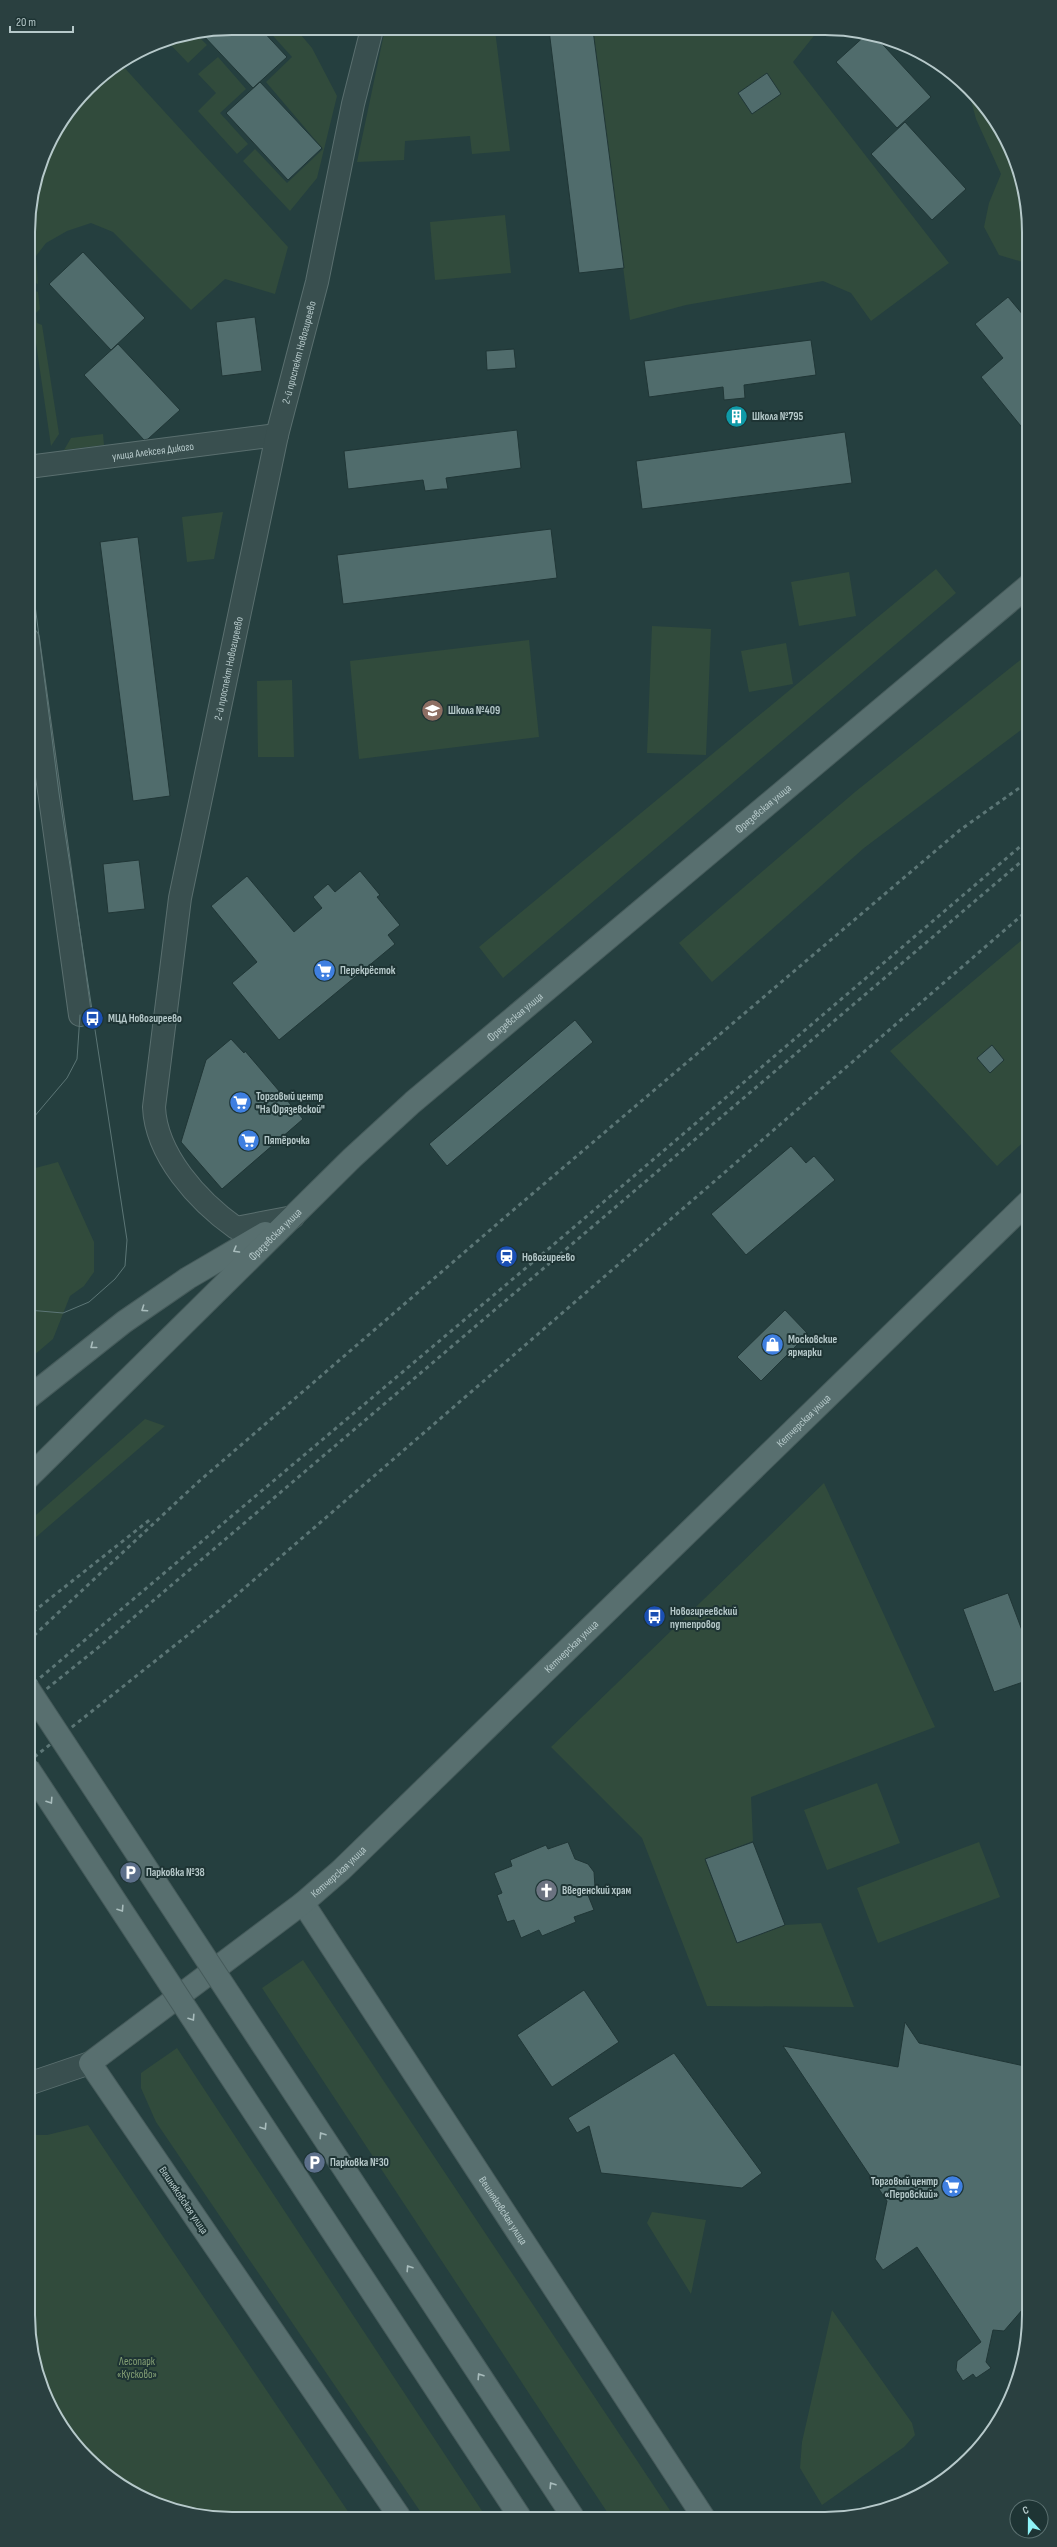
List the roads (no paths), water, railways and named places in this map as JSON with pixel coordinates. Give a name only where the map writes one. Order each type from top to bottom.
[{"type":"main road","name":"Фрязевская улица","points":[[35,1471],[352,1158],[413,1102],[1022,591]]},
{"type":"main road","name":"Кетчерская улица","points":[[90,2063],[303,1903],[341,1870],[550,1669],[1022,1208]]},
{"type":"main road","points":[[35,1392],[124,1322],[188,1278],[293,1217]]},
{"type":"main road","points":[[35,1699],[569,2512]]},
{"type":"main road","points":[[35,1779],[517,2512]]},
{"type":"main road","name":"Вешняковская улица","points":[[303,1903],[700,2512]]},
{"type":"main road","name":"Вешняковская улица","points":[[90,2063],[396,2512]]},
{"type":"street","name":"2-й проспект Новогиреево","points":[[293,1217],[236,1228],[215,1213],[166,1153],[156,1130],[154,1107],[180,898],[277,435],[317,282],[353,104],[370,35]]},
{"type":"street","name":"улица Алексея Дикого","points":[[35,466],[277,435]]},
{"type":"street","points":[[35,690],[80,1015]]},
{"type":"street","points":[[35,2082],[90,2063]]},
{"type":"tram line","points":[[35,605],[59,793],[127,1240],[125,1266],[115,1279],[89,1302],[63,1313],[35,1311]]},
{"type":"tram line","points":[[35,1116],[67,1078],[77,1059],[80,1015]]},
{"type":"railway","points":[[35,1634],[197,1483],[511,1212],[960,830],[1022,786]]},
{"type":"railway","points":[[35,1682],[546,1251],[1022,845]]},
{"type":"railway","points":[[35,1698],[100,1646],[1022,861]]},
{"type":"railway","points":[[35,1756],[218,1611],[1022,915]]},
{"type":"railway","points":[[35,1610],[152,1518]]},
{"type":"place","name":"Школа №795","points":[[737,416]]},
{"type":"place","name":"Школа №409","points":[[433,710]]},
{"type":"place","name":"Перекрёсток","points":[[324,970]]},
{"type":"place","name":"МЦД Новогиреево","points":[[92,1018]]},
{"type":"place","name":"Торговый центр \"На Фрязевской\"","points":[[241,1102]]},
{"type":"place","name":"Пятёрочка","points":[[248,1140]]},
{"type":"place","name":"Новогиреево","points":[[507,1257]]},
{"type":"place","name":"Московские ярмарки","points":[[773,1345]]},
{"type":"place","name":"Новогиреевский путепровод","points":[[654,1617]]},
{"type":"place","name":"Парковка №38","points":[[131,1872]]},
{"type":"place","name":"Введенский храм","points":[[547,1890]]},
{"type":"place","name":"Парковка №30","points":[[315,2162]]},
{"type":"place","name":"Торговый центр «Перовский»","points":[[953,2187]]},
{"type":"park label","name":"Лесопарк «Кусково»","points":[[137,2367]]}]
